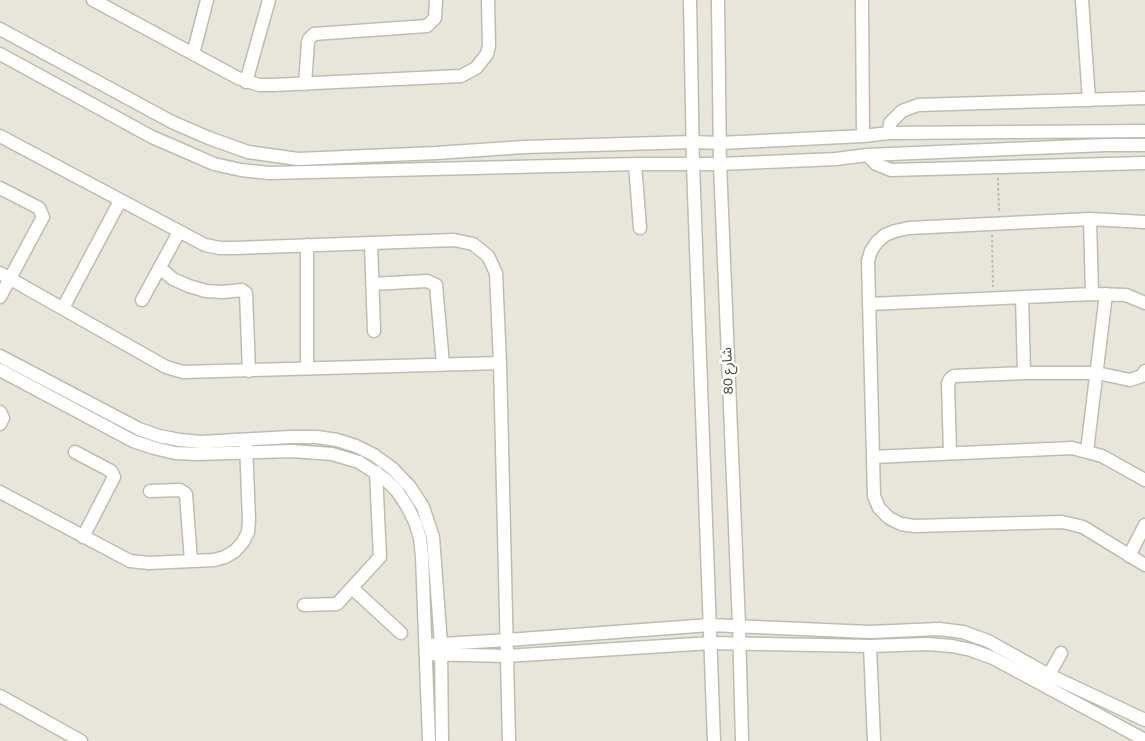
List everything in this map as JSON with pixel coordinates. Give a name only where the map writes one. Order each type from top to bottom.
[{"type":"street","points":[[93,0],[246,82],[259,85],[453,77],[469,73],[482,62],[489,46],[488,0]]},
{"type":"street","points":[[193,54],[207,0]]},
{"type":"street","points":[[246,82],[269,0]]},
{"type":"street","points":[[305,84],[308,42],[314,34],[427,26],[435,18],[436,0]]},
{"type":"street","name":"شارع 80","points":[[690,0],[692,142],[714,741]]},
{"type":"street","name":"شارع 80","points":[[718,0],[720,164],[742,741]]},
{"type":"street","points":[[862,0],[863,136]]},
{"type":"street","points":[[1082,0],[1089,100]]},
{"type":"street","points":[[0,29],[172,122],[248,152],[298,159],[524,147],[692,142],[720,143],[889,133],[1145,131]]},
{"type":"street","points":[[0,54],[152,137],[214,164],[241,170],[269,173],[635,164],[693,165],[1105,144],[1145,145]]},
{"type":"street","points":[[889,133],[890,123],[902,111],[918,105],[1145,98]]},
{"type":"street","points":[[0,136],[205,245],[220,248],[454,240],[473,244],[488,256],[496,273],[500,363],[509,741]]},
{"type":"street","points":[[867,156],[876,164],[891,170],[1145,163]]},
{"type":"street","points":[[635,164],[640,228]]},
{"type":"street","points":[[0,188],[37,206],[43,214],[42,220],[5,276],[0,297]]},
{"type":"street","points":[[63,308],[120,201]]},
{"type":"street","points":[[1090,219],[1092,294]]},
{"type":"street","points":[[1145,222],[1090,219],[909,228],[885,235],[871,251],[868,261],[874,496],[879,508],[888,518],[901,524],[914,526],[1062,522],[1083,527],[1145,565]]},
{"type":"street","points":[[142,300],[179,232]]},
{"type":"street","points":[[371,243],[374,331]]},
{"type":"street","points":[[307,245],[307,368]]},
{"type":"street","points":[[160,268],[173,279],[206,291],[245,292],[247,297],[249,371]]},
{"type":"street","points":[[5,276],[174,370],[193,373],[500,363]]},
{"type":"street","points":[[372,284],[427,281],[436,285],[443,364]]},
{"type":"street","points":[[869,304],[1092,294],[1126,295],[1145,303]]},
{"type":"street","points":[[1087,451],[1106,294]]},
{"type":"street","points":[[1022,297],[1024,373]]},
{"type":"street","points":[[0,356],[138,429],[159,436],[201,442],[317,437],[337,440],[356,446],[374,455],[393,469],[410,487],[423,507],[433,537],[441,649],[442,741]]},
{"type":"street","points":[[0,370],[133,441],[154,448],[175,453],[197,454],[292,451],[332,454],[359,462],[376,472],[397,491],[415,522],[420,538],[429,741]]},
{"type":"street","points":[[950,453],[948,384],[954,376],[1024,373],[1097,373],[1130,380],[1142,376],[1145,371]]},
{"type":"street","points":[[0,412],[3,418],[0,424]]},
{"type":"street","points":[[0,492],[121,557],[140,563],[214,560],[225,557],[235,551],[243,542],[248,532],[246,439]]},
{"type":"street","points":[[873,456],[1057,447],[1087,451],[1102,456],[1145,480]]},
{"type":"street","points":[[75,452],[111,471],[114,477],[83,537]]},
{"type":"street","points":[[304,605],[337,604],[380,557],[376,472]]},
{"type":"street","points":[[150,491],[180,490],[186,494],[191,561]]},
{"type":"street","points":[[1129,556],[1145,525]]},
{"type":"street","points":[[352,588],[401,633]]},
{"type":"street","points":[[441,649],[508,640],[710,625],[870,632],[939,629],[963,632],[988,642],[1049,675],[1145,720]]},
{"type":"street","points":[[426,649],[506,656],[711,643],[870,646],[927,644],[952,646],[993,658],[1145,740]]},
{"type":"street","points":[[870,646],[874,741]]},
{"type":"street","points":[[1049,675],[1061,653]]},
{"type":"street","points":[[0,696],[81,741]]},
{"type":"path","points":[[993,297],[998,167]]},
{"type":"shaded area","points":[[0,0],[1145,0],[1145,741],[0,741]]}]
